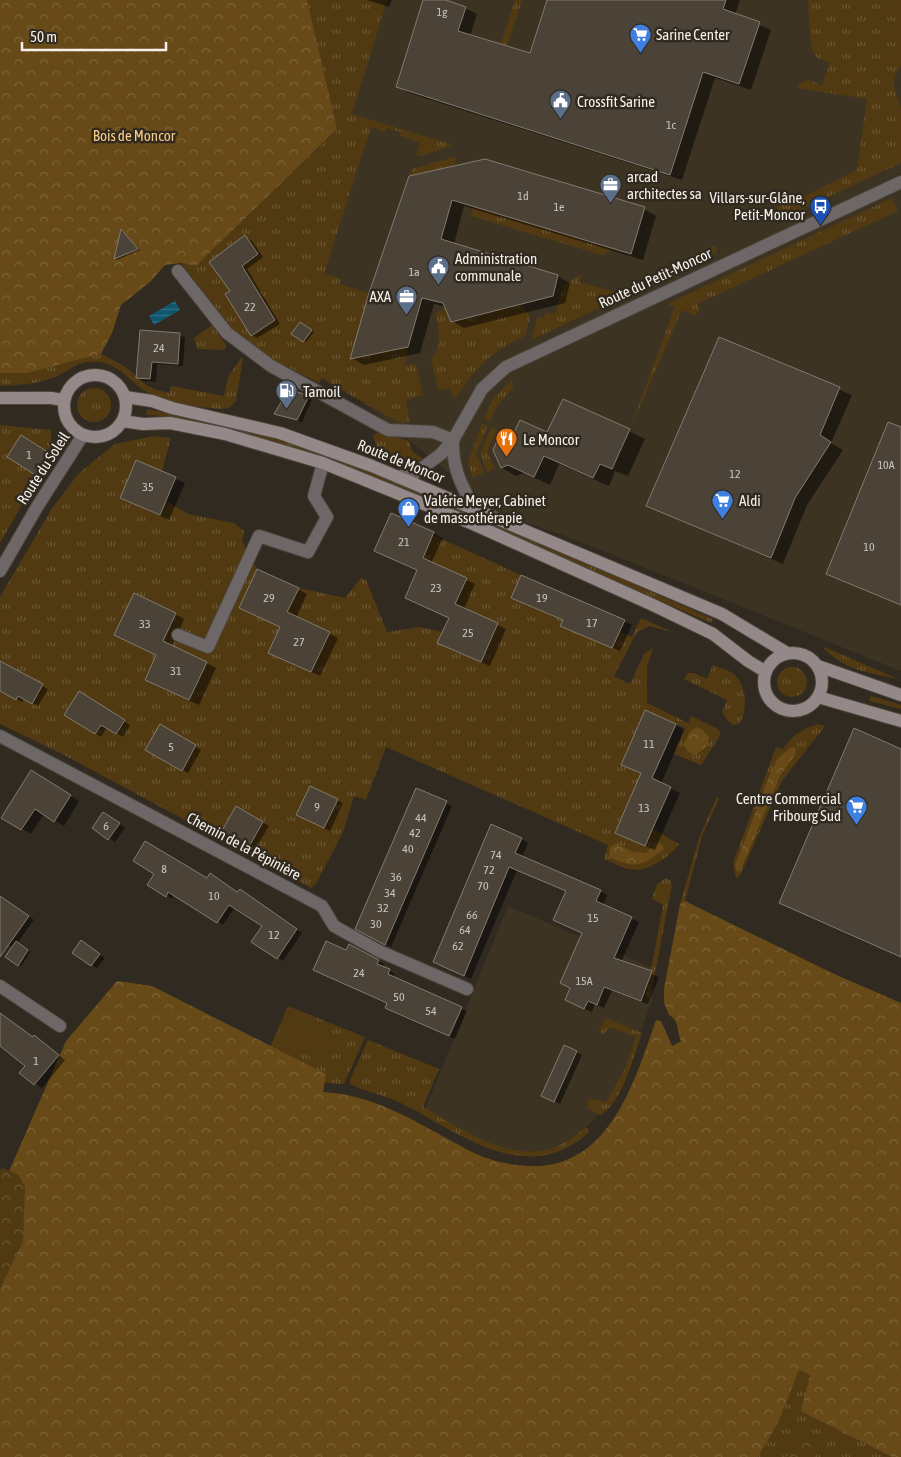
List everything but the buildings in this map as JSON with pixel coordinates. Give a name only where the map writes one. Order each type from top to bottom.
[{"type":"main road","points":[[92,375],[108,377],[125,397],[126,409],[122,421],[108,435],[92,437],[83,435],[74,430],[68,421],[64,400],[71,386],[77,381],[92,375]]},
{"type":"main road","name":"Route de Moncor","points":[[125,397],[152,401],[172,408],[280,434],[398,477],[722,614],[787,653]]},
{"type":"main road","points":[[0,398],[51,398],[64,400]]},
{"type":"main road","name":"Route de Moncor","points":[[122,421],[142,424],[170,423],[225,434],[323,463],[473,524],[684,620],[723,639],[748,661],[766,672]]},
{"type":"main road","points":[[818,666],[823,680],[818,697],[811,705],[800,710],[789,711],[778,707],[766,692],[764,680],[766,672],[778,657],[787,653],[804,654],[818,666],[901,695]]},
{"type":"main road","points":[[818,697],[901,721]]},
{"type":"street","name":"Route du Petit-Moncor","points":[[398,477],[414,474],[432,462],[453,440],[482,389],[506,367],[901,182]]},
{"type":"street","points":[[178,271],[227,333],[241,346],[271,366],[388,430],[433,432],[453,440],[453,455],[458,476],[475,508]]},
{"type":"street","name":"Route du Soleil","points":[[0,571],[37,507],[83,435]]},
{"type":"street","points":[[178,635],[208,647],[259,536],[308,552],[327,517],[314,496],[323,463]]},
{"type":"street","name":"Chemin de la Pépinière","points":[[0,736],[322,906],[334,926],[379,951],[467,990]]},
{"type":"street","points":[[0,986],[60,1026]]},
{"type":"shaded area","points":[[307,0],[901,0],[901,671],[574,539],[498,513],[196,266],[337,129]]},
{"type":"shaded area","points":[[508,906],[653,968],[652,1001],[625,1072],[603,1109],[572,1143],[544,1153],[513,1153],[488,1146],[424,1112]]},
{"type":"green space","name":"Bois de Moncor","points":[[0,0],[307,0],[337,129],[196,266],[181,263],[165,265],[150,282],[121,305],[112,333],[101,354],[27,373],[0,373]]},
{"type":"green space","points":[[307,0],[387,0],[352,114],[453,145],[421,156],[416,155],[420,143],[400,136],[401,132],[387,128],[385,132],[371,127],[324,274],[341,279],[339,284],[369,293],[408,347],[404,365],[416,364],[423,395],[406,400],[409,420],[407,423],[398,422],[321,378],[320,383],[275,361],[236,334],[181,263],[196,266],[337,130]]},
{"type":"green space","points":[[515,0],[522,0],[507,46],[501,44]]},
{"type":"green space","points":[[808,0],[901,0],[901,66],[895,77],[894,86],[901,107],[901,163],[785,217],[778,214],[778,202],[787,205],[857,170],[867,99],[798,88],[799,84],[808,80],[822,85],[830,62],[817,58],[811,47]]},
{"type":"green space","points":[[456,158],[454,166],[409,176],[412,169]]},
{"type":"green space","points":[[892,198],[898,211],[697,304],[700,310],[695,316],[682,310],[630,429],[675,307],[667,304]]},
{"type":"green space","points":[[473,206],[613,249],[602,255],[471,216]]},
{"type":"green space","points":[[713,246],[718,248],[715,253],[626,295],[623,291],[624,288]]},
{"type":"green space","points":[[581,275],[579,282],[621,293],[623,297],[531,340],[538,317],[544,318],[546,313],[555,314],[564,284]]},
{"type":"green space","points":[[522,304],[530,317],[525,336],[502,348],[484,362],[454,400],[450,388],[439,391],[431,359],[435,354],[438,343],[436,313],[445,308],[451,322]]},
{"type":"green space","points":[[212,325],[226,347],[224,350],[197,349],[194,338]]},
{"type":"green space","points":[[101,354],[122,365],[142,382],[160,391],[169,393],[171,386],[224,396],[228,377],[241,358],[243,358],[236,401],[229,408],[222,409],[174,402],[147,392],[113,366],[99,362],[85,362],[43,381],[22,385],[0,386],[0,373],[27,373]]},
{"type":"green space","points":[[512,380],[513,388],[497,406],[490,422],[484,419],[493,399]]},
{"type":"green space","points":[[94,388],[106,393],[111,405],[106,417],[94,422],[82,417],[77,405],[82,393]]},
{"type":"green space","points":[[147,409],[261,434],[309,449],[423,492],[421,496],[323,459],[248,434],[184,419],[146,415]]},
{"type":"green space","points":[[482,424],[488,426],[476,454],[484,473],[473,478],[468,462]]},
{"type":"green space","points":[[0,425],[51,430],[51,455],[0,543]]},
{"type":"green space","points":[[492,427],[497,430],[487,451],[494,468],[487,472],[480,454]]},
{"type":"green space","points":[[378,432],[409,441],[412,451],[423,459],[407,467],[381,460],[373,436]]},
{"type":"green space","points":[[154,436],[171,438],[162,471],[176,477],[166,501],[188,514],[234,523],[244,531],[242,541],[257,569],[239,608],[280,627],[269,653],[311,672],[330,632],[287,612],[299,588],[345,598],[361,578],[366,580],[387,632],[420,627],[442,632],[438,643],[481,662],[498,623],[455,604],[467,578],[423,558],[433,535],[521,575],[511,598],[563,620],[561,626],[612,648],[620,632],[632,637],[641,618],[672,632],[649,626],[637,632],[614,676],[630,684],[644,654],[653,648],[647,667],[647,703],[688,723],[691,716],[718,729],[721,734],[701,765],[674,754],[685,728],[645,710],[621,764],[641,773],[615,833],[645,846],[653,829],[679,844],[676,849],[662,860],[646,868],[633,870],[620,866],[604,859],[608,845],[386,747],[366,800],[354,796],[343,832],[316,884],[311,888],[66,756],[0,724],[0,597],[51,510],[78,474],[115,444]]},
{"type":"green space","points":[[433,496],[713,619],[711,623],[431,501]]},
{"type":"green space","points":[[822,646],[898,679],[847,665],[830,654]]},
{"type":"green space","points":[[713,665],[730,672],[741,683],[745,704],[740,723],[734,725],[728,721],[722,712],[727,700],[684,679],[688,673],[694,673],[707,679]]},
{"type":"green space","points":[[792,667],[803,671],[807,682],[803,693],[792,697],[781,693],[777,682],[781,671]]},
{"type":"green space","points":[[871,696],[901,705],[901,709],[869,701]]},
{"type":"green space","points":[[818,724],[825,726],[782,781],[740,876],[736,878],[733,863],[776,747],[783,749],[798,734]]},
{"type":"green space","points":[[697,727],[703,730],[709,738],[706,747],[695,755],[688,752],[684,744],[690,731]]},
{"type":"green space","points":[[792,747],[796,748],[795,755],[780,776],[742,867],[737,872],[735,865],[771,771],[779,757]]},
{"type":"green space","points":[[717,797],[719,799],[702,836],[685,901],[680,904],[700,835]]},
{"type":"green space","points":[[656,843],[662,844],[664,849],[643,863],[626,863],[609,857],[610,847],[616,844],[633,852],[646,853]]},
{"type":"green space","points":[[666,878],[670,880],[672,885],[650,999],[648,1001],[646,997],[663,905],[652,899],[657,884]]},
{"type":"green space","points":[[685,901],[832,973],[901,1003],[901,1457],[892,1457],[801,1411],[810,1375],[799,1370],[778,1423],[758,1457],[0,1457],[0,1192],[66,1041],[117,981],[152,986],[326,1074],[323,1092],[344,1094],[384,1106],[488,1159],[528,1166],[556,1163],[579,1154],[598,1138],[614,1118],[638,1070],[656,1020],[661,1021],[672,1046],[681,1041],[675,1020],[669,1015],[664,1003],[664,989],[680,904]]},
{"type":"green space","points":[[288,1006],[365,1037],[344,1084],[308,1082],[267,1055]]},
{"type":"green space","points":[[287,1014],[337,1036],[326,1063],[275,1041]]},
{"type":"green space","points":[[606,1018],[642,1033],[621,1090],[615,1101],[600,1115],[587,1108],[589,1098],[606,1102],[625,1069],[636,1037],[610,1027],[604,1034],[599,1032]]},
{"type":"green space","points":[[368,1040],[439,1069],[423,1107],[483,1140],[503,1148],[524,1151],[544,1150],[564,1143],[584,1128],[588,1128],[589,1132],[566,1148],[542,1156],[518,1156],[494,1150],[470,1140],[401,1103],[350,1084],[350,1080]]},
{"type":"green space","points":[[3,1168],[19,1175],[25,1187],[23,1242],[0,1289],[0,1170]]},
{"type":"green space","points":[[799,1370],[810,1375],[802,1411],[892,1457],[758,1457],[778,1423]]},
{"type":"green space","points":[[799,1433],[822,1448],[814,1457],[786,1457]]},
{"type":"water","points":[[175,301],[180,310],[154,325],[149,316]]},
{"type":"place","name":"Sarine Center","points":[[640,53]]},
{"type":"place","name":"Crossfit Sarine","points":[[561,120]]},
{"type":"place","name":"arcad architectes sa","points":[[611,204]]},
{"type":"place","name":"Villars-sur-Glâne, Petit-Moncor","points":[[821,225]]},
{"type":"place","name":"Administration communale","points":[[439,286]]},
{"type":"place","name":"AXA","points":[[407,315]]},
{"type":"place","name":"Tamoil","points":[[287,410]]},
{"type":"place","name":"Le Moncor","points":[[507,458]]},
{"type":"place","name":"Aldi","points":[[723,519]]},
{"type":"place","name":"Valérie Meyer, Cabinet de massothérapie","points":[[408,528]]},
{"type":"place","name":"Centre Commercial Fribourg Sud","points":[[857,826]]}]
